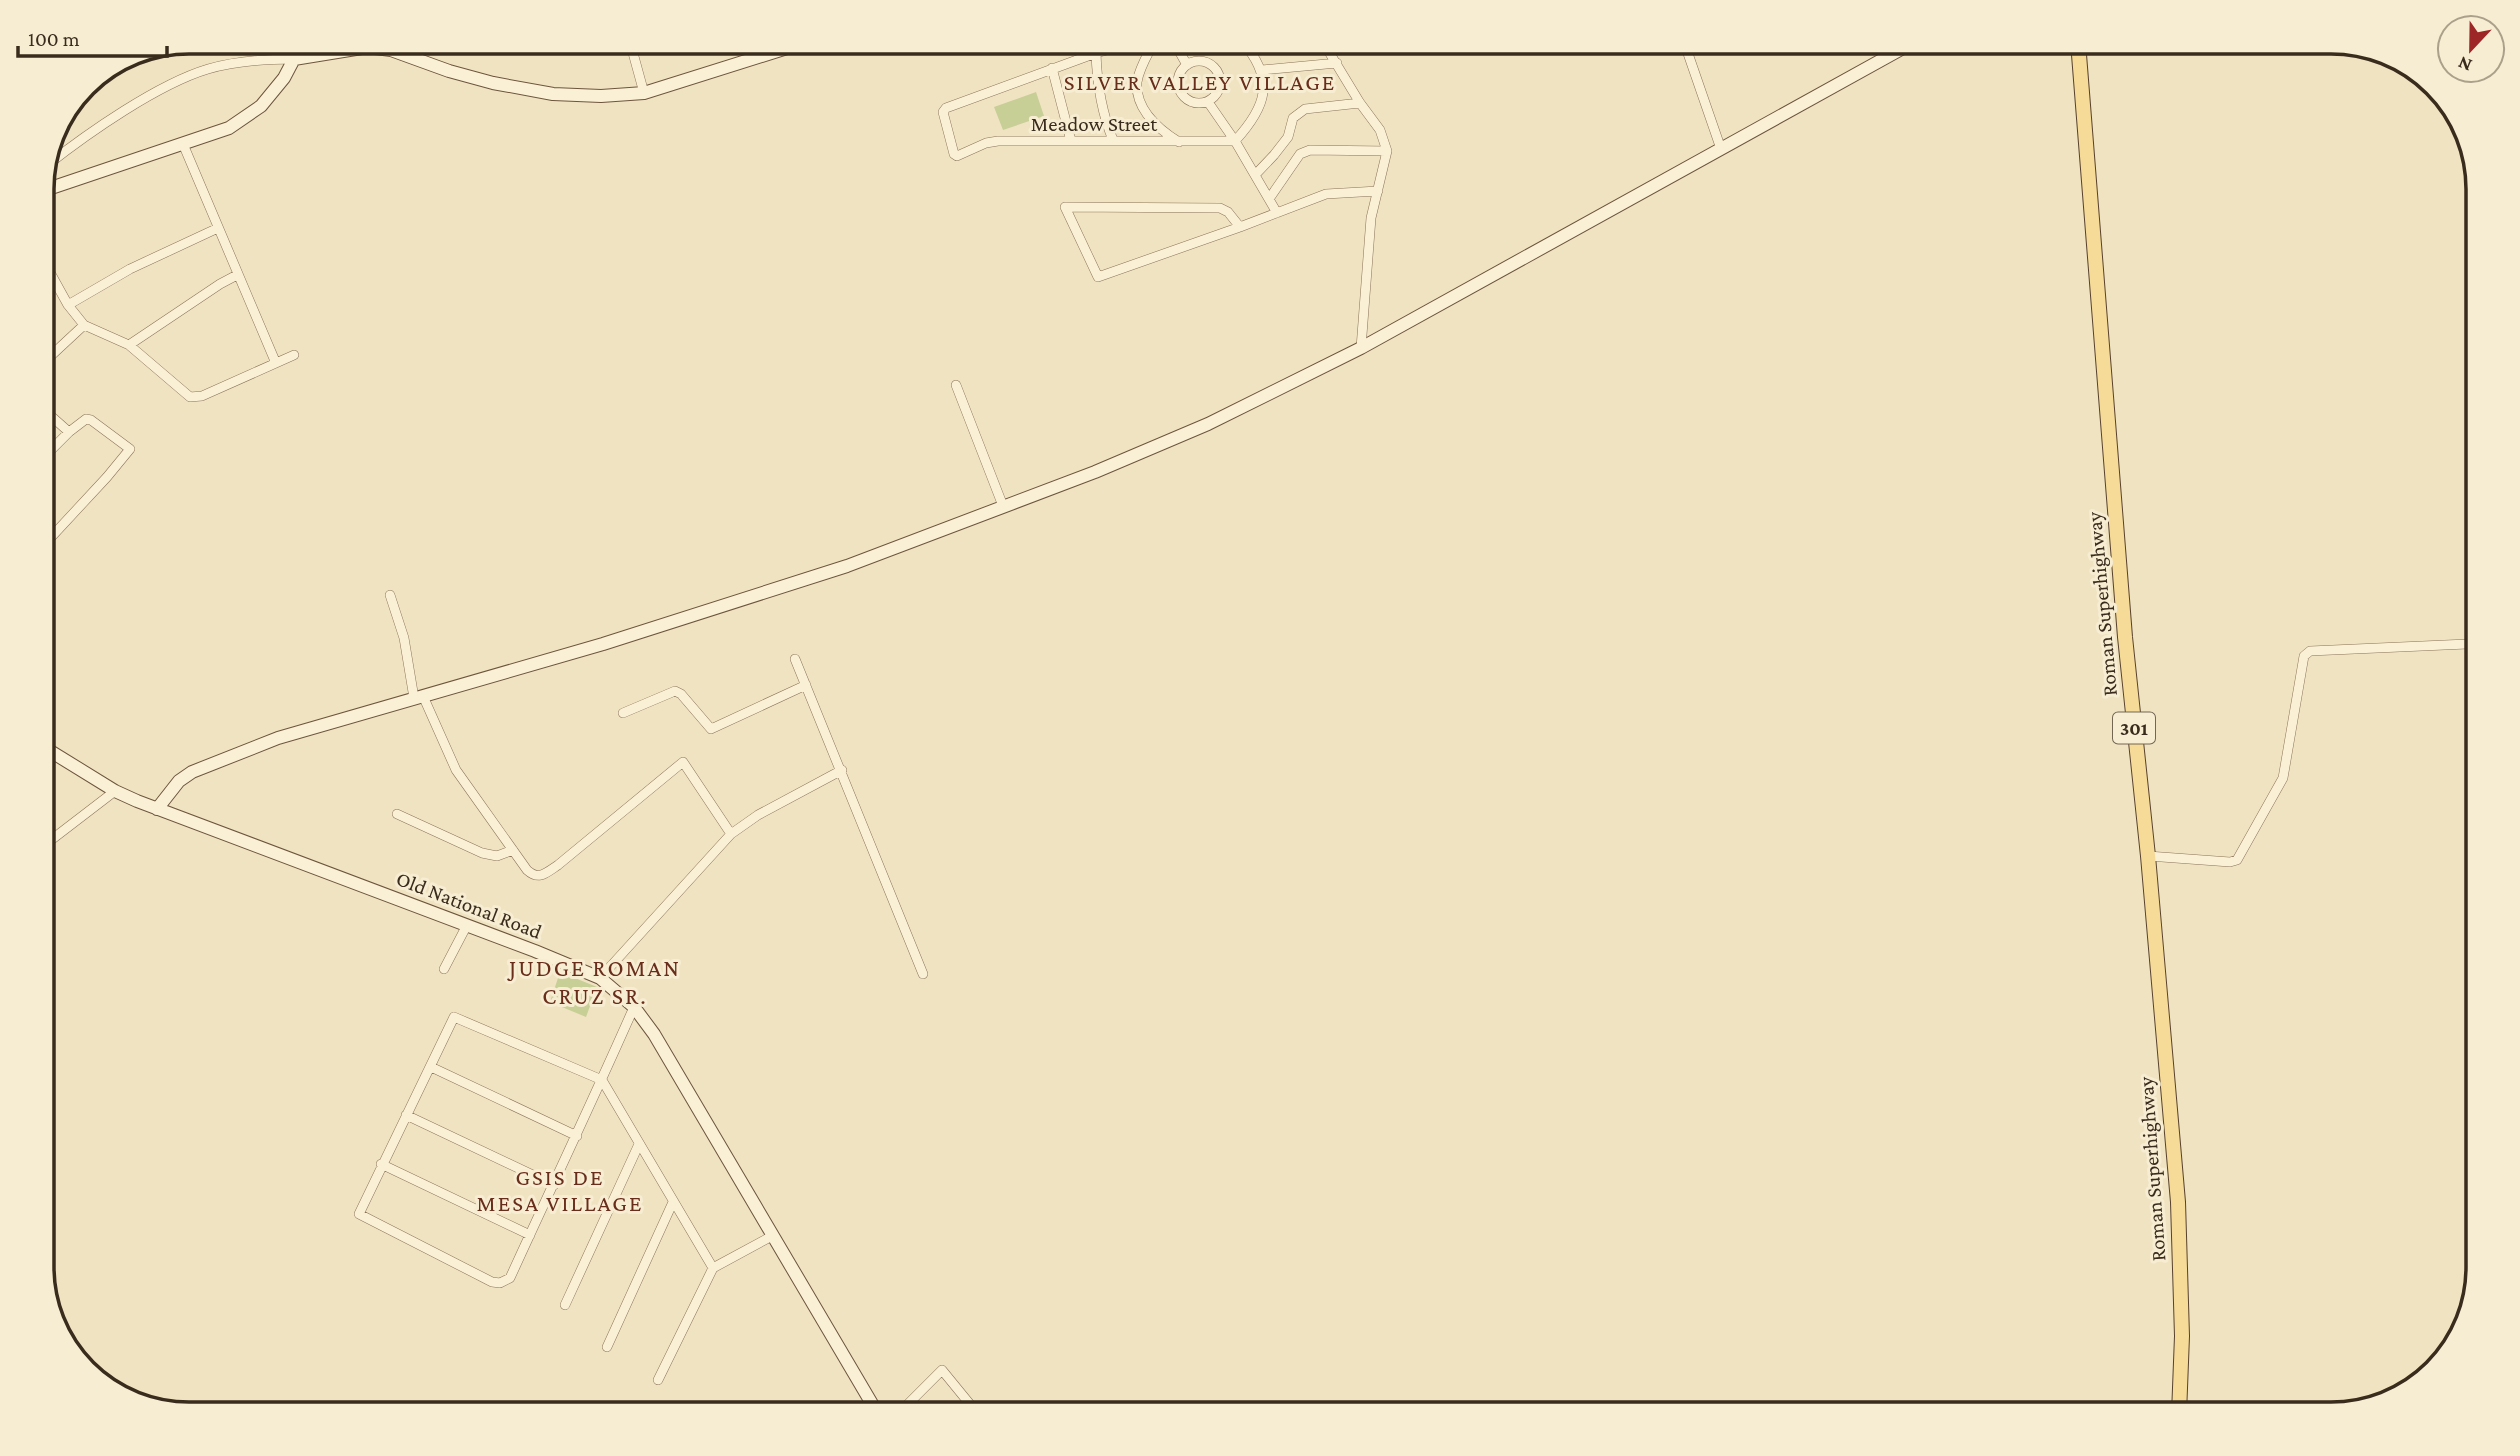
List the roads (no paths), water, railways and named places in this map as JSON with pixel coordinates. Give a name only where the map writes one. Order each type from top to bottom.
[{"type":"main road","name":"Roman Superhighway","points":[[2079,54],[2124,624],[2148,856],[2178,1202],[2182,1336],[2179,1402]]},
{"type":"street","points":[[1332,54],[1360,103],[1380,130],[1387,151],[1371,218],[1361,348]]},
{"type":"street","points":[[1688,54],[1721,149]]},
{"type":"street","points":[[157,809],[179,781],[192,772],[278,738],[603,644],[847,566],[1095,472],[1208,424],[1361,348],[1892,54]]},
{"type":"street","points":[[58,156],[148,98],[191,75],[240,62],[319,55]]},
{"type":"street","points":[[405,55],[493,83],[553,94],[601,96],[644,93],[766,55]]},
{"type":"street","points":[[634,55],[644,93]]},
{"type":"street","points":[[1071,141],[1052,68],[1091,55]]},
{"type":"street","points":[[1096,55],[1099,96],[1113,140]]},
{"type":"street","points":[[1148,55],[1137,83],[1140,102],[1160,130],[1180,142]]},
{"type":"street","points":[[1181,55],[1187,65]]},
{"type":"street","points":[[1235,141],[1251,124],[1264,90],[1262,70],[1251,55]]},
{"type":"street","points":[[55,187],[229,128],[261,106],[284,78],[294,59]]},
{"type":"street","points":[[1200,61],[1213,66],[1217,72],[1220,78],[1218,92],[1208,102],[1188,101],[1179,90],[1178,76],[1187,65],[1200,61]]},
{"type":"street","points":[[1262,70],[1337,63]]},
{"type":"street","name":"Meadow Street","points":[[1052,68],[946,108],[943,112],[956,155],[986,143],[999,141],[1235,141]]},
{"type":"street","points":[[1208,102],[1278,213]]},
{"type":"street","points":[[1255,175],[1288,137],[1293,118],[1305,109],[1360,103]]},
{"type":"street","points":[[183,144],[275,361]]},
{"type":"street","points":[[1269,199],[1300,154],[1310,150],[1387,151]]},
{"type":"street","points":[[1240,228],[1228,212],[1220,208],[1065,207],[1098,277],[1240,228],[1326,194],[1378,191]]},
{"type":"street","points":[[68,304],[130,269],[218,228]]},
{"type":"street","points":[[129,345],[237,275]]},
{"type":"street","points":[[55,281],[84,325],[129,345],[190,397],[202,396],[275,361],[294,355]]},
{"type":"street","points":[[55,352],[84,325]]},
{"type":"street","points":[[956,385],[1003,506]]},
{"type":"street","points":[[55,446],[86,419],[91,419],[130,449],[55,533]]},
{"type":"street","points":[[55,420],[69,432]]},
{"type":"street","points":[[390,594],[419,697],[456,770],[533,875],[542,876],[558,865],[682,762],[731,834]]},
{"type":"street","points":[[2148,856],[2230,862],[2236,859],[2283,778],[2304,656],[2310,651],[2465,644]]},
{"type":"street","points":[[795,659],[923,974]]},
{"type":"street","points":[[623,713],[676,691],[711,729],[806,685]]},
{"type":"street","name":"Old National Road","points":[[55,754],[115,791],[157,809],[467,925],[600,978],[634,1007],[681,1078],[871,1402]]},
{"type":"street","points":[[600,978],[731,834],[758,816],[842,770]]},
{"type":"street","points":[[55,837],[115,791]]},
{"type":"street","points":[[397,814],[482,853],[497,856],[513,850]]},
{"type":"street","points":[[444,969],[467,925]]},
{"type":"street","points":[[634,1007],[602,1080],[577,1136],[510,1278],[492,1282],[359,1214],[454,1017],[602,1080],[713,1268]]},
{"type":"street","points":[[430,1067],[577,1136]]},
{"type":"street","points":[[406,1115],[554,1185]]},
{"type":"street","points":[[565,1305],[639,1144]]},
{"type":"street","points":[[382,1164],[530,1235]]},
{"type":"street","points":[[607,1347],[673,1202]]},
{"type":"street","points":[[658,1380],[713,1268],[772,1236]]},
{"type":"street","points":[[910,1402],[942,1370],[968,1402]]},
{"type":"district","name":"SILVER VALLEY VILLAGE","points":[[1200,82]]},
{"type":"district","name":"JUDGE ROMAN CRUZ SR.","points":[[595,982]]},
{"type":"district","name":"GSIS DE MESA VILLAGE","points":[[560,1190]]}]
